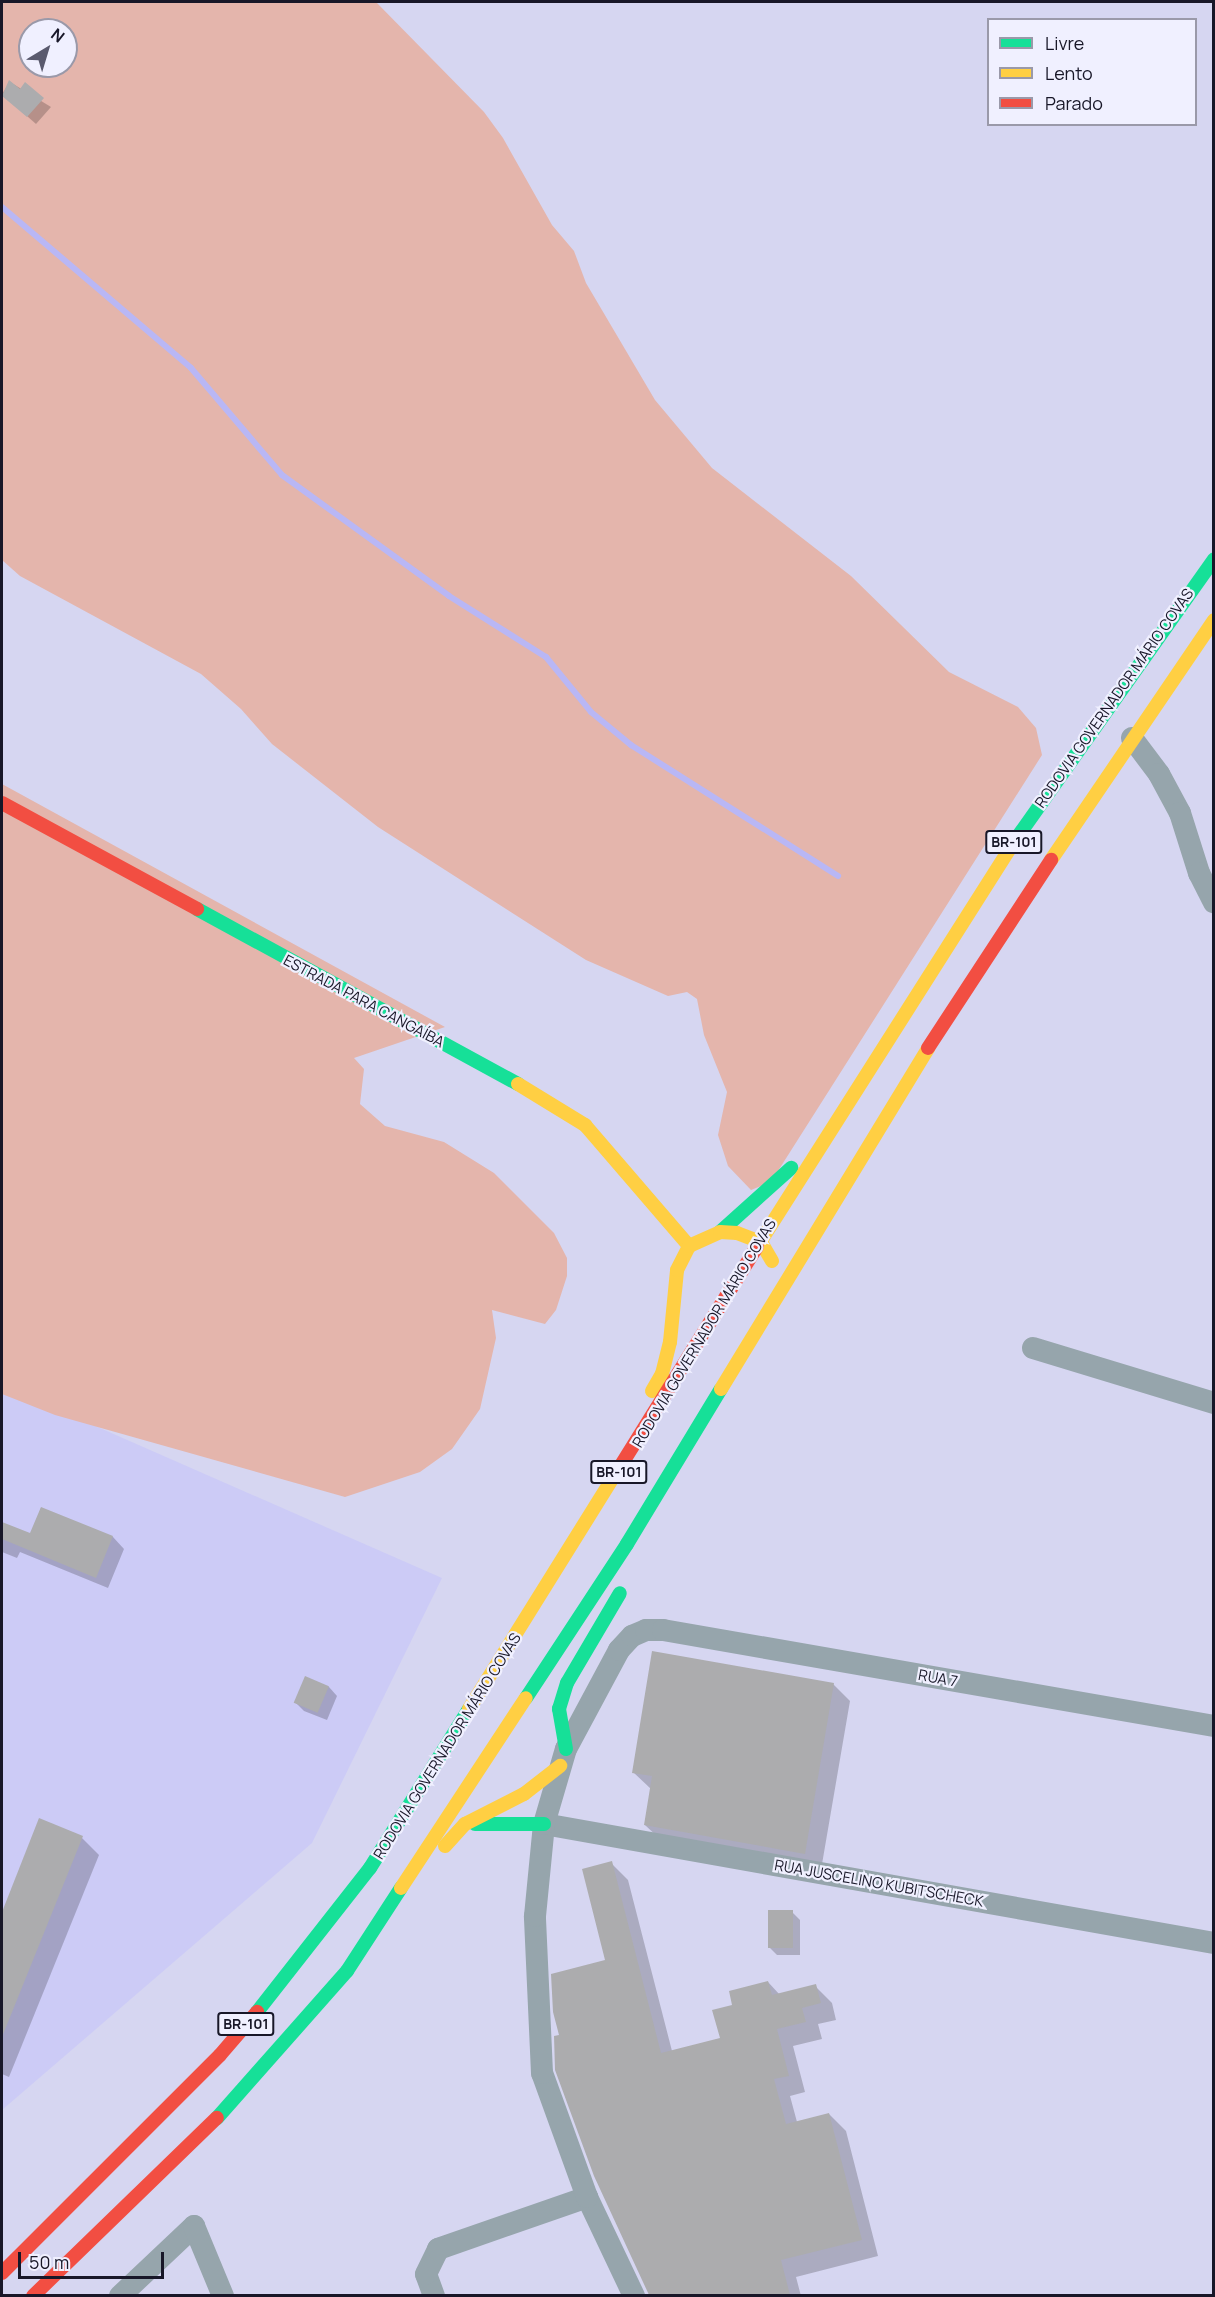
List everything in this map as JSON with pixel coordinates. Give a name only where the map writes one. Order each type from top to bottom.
[{"type":"main road","name":"RODOVIA GOVERNADOR MÁRIO COVAS","points":[[2,2274],[220,2055],[295,1967],[370,1868],[761,1242],[826,1132],[1062,769],[1214,559]]},
{"type":"main road","name":"BR-101","points":[[33,2295],[138,2197],[261,2073],[347,1971],[676,1461],[977,968],[1214,620]]},
{"type":"main road","name":"ESTRADA PARA CANGAÍBA","points":[[2,803],[554,1103],[585,1125],[613,1153],[689,1246]]},
{"type":"main road","points":[[523,1594],[662,1374],[670,1342],[677,1270],[689,1246],[720,1232],[767,1193],[826,1132]]},
{"type":"main road","points":[[676,1461],[679,1430],[768,1281],[771,1258],[761,1242],[720,1232]]},
{"type":"main road","points":[[738,1394],[744,1350]]},
{"type":"main road","points":[[408,1879],[439,1853],[465,1824],[524,1794],[563,1758],[559,1708],[567,1683],[626,1583]]},
{"type":"main road","points":[[476,1700],[484,1654]]},
{"type":"main road","points":[[465,1824],[544,1824]]},
{"type":"street","points":[[1132,738],[1160,774],[1180,813],[1199,873],[1214,902]]},
{"type":"street","points":[[1033,1348],[1214,1404]]},
{"type":"street","name":"RUA 7","points":[[634,2295],[587,2197],[542,2073],[535,1916],[544,1824],[563,1758],[619,1650],[632,1636],[646,1630],[663,1630],[1214,1726]]},
{"type":"street","name":"RUA JUSCELINO KUBITSCHECK","points":[[544,1824],[1214,1943]]},
{"type":"street","points":[[434,2295],[426,2274],[438,2249],[587,2197]]},
{"type":"street","points":[[120,2295],[194,2226],[223,2295]]},
{"type":"shaded area","points":[[2,2],[376,2],[484,112],[503,138],[552,225],[574,251],[586,283],[655,400],[712,468],[851,576],[949,672],[1018,707],[1036,728],[1042,755],[771,1182],[751,1190],[728,1166],[718,1135],[727,1092],[704,1035],[697,999],[687,992],[668,996],[586,960],[378,827],[272,744],[241,709],[201,674],[20,576],[2,560]]},
{"type":"shaded area","points":[[2,784],[445,1027],[354,1058],[364,1069],[360,1104],[385,1126],[444,1142],[494,1173],[554,1233],[567,1258],[567,1276],[556,1310],[545,1324],[492,1310],[496,1338],[480,1409],[452,1449],[420,1472],[345,1497],[55,1415],[2,1394]]},
{"type":"shaded area","points":[[2,1385],[442,1578],[312,1843],[2,2110]]},
{"type":"building","points":[[9,80],[20,89],[25,82],[44,98],[27,117],[2,96]]},
{"type":"building","points":[[41,1507],[113,1536],[96,1578],[2,1539],[2,1522],[30,1533]]},
{"type":"building","points":[[652,1651],[834,1683],[805,1854],[644,1825],[652,1776],[632,1773]]},
{"type":"building","points":[[305,1676],[329,1686],[318,1713],[294,1703]]},
{"type":"building","points":[[39,1818],[83,1836],[2,2037],[2,1912]]},
{"type":"building","points":[[612,1861],[661,2053],[720,2038],[712,2010],[732,2005],[729,1991],[768,1981],[772,1995],[816,1984],[821,2003],[802,2008],[806,2022],[777,2029],[789,2076],[774,2079],[786,2124],[829,2113],[862,2240],[781,2260],[790,2295],[649,2295],[594,2176],[555,2070],[554,2036],[559,2035],[553,2012],[551,1974],[605,1960],[582,1869]]},
{"type":"building","points":[[768,1910],[793,1910],[793,1948],[768,1948]]},
{"type":"waterway","points":[[2,207],[191,368],[282,475],[449,596],[546,657],[591,712],[631,745],[838,876]]},
{"type":"traffic: fast","points":[[1016,839],[1214,559]]},
{"type":"traffic: fast","points":[[197,909],[518,1084]]},
{"type":"traffic: fast","points":[[720,1232],[791,1168]]},
{"type":"traffic: fast","points":[[526,1698],[627,1544],[721,1389]]},
{"type":"traffic: fast","points":[[566,1749],[559,1709],[567,1683],[620,1593]]},
{"type":"traffic: fast","points":[[257,2012],[370,1868],[469,1709]]},
{"type":"traffic: fast","points":[[475,1824],[544,1824]]},
{"type":"traffic: fast","points":[[217,2118],[347,1971],[401,1888]]},
{"type":"traffic: slow","points":[[1051,860],[1214,620]]},
{"type":"traffic: slow","points":[[757,1247],[1016,839]]},
{"type":"traffic: slow","points":[[721,1389],[928,1048]]},
{"type":"traffic: slow","points":[[518,1084],[585,1125],[689,1246]]},
{"type":"traffic: slow","points":[[652,1391],[662,1374],[670,1342],[677,1270],[689,1246],[720,1232],[737,1233],[761,1242],[772,1261]]},
{"type":"traffic: slow","points":[[469,1709],[618,1470]]},
{"type":"traffic: slow","points":[[401,1888],[526,1698]]},
{"type":"traffic: slow","points":[[445,1846],[465,1824],[524,1794],[560,1766]]},
{"type":"traffic: jam","points":[[2,803],[197,909]]},
{"type":"traffic: jam","points":[[928,1048],[1051,860]]},
{"type":"traffic: jam","points":[[618,1470],[757,1247]]},
{"type":"traffic: jam","points":[[2,2273],[220,2055],[257,2012]]},
{"type":"traffic: jam","points":[[33,2296],[217,2118]]}]
